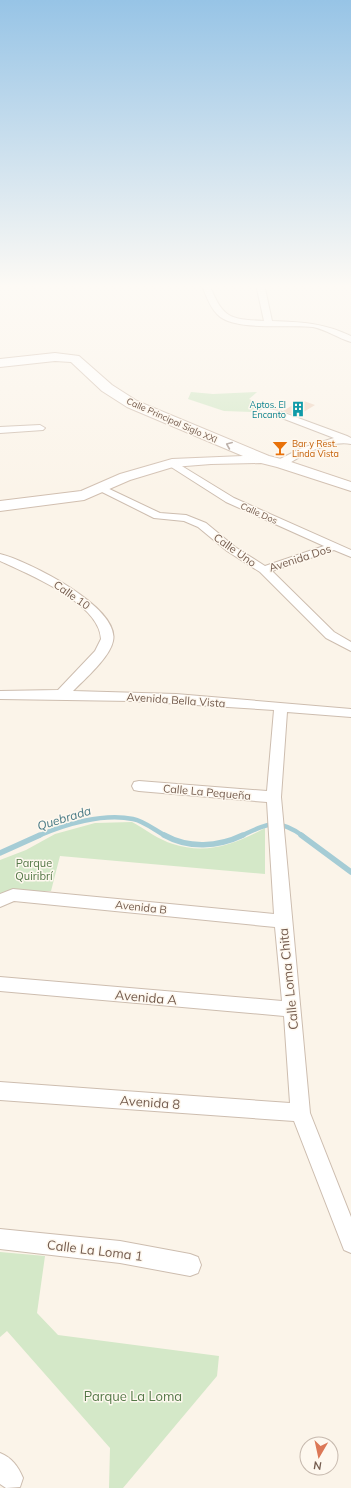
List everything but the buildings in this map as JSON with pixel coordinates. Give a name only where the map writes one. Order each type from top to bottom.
[{"type":"street","name":"Calle Principal Siglo XXI","points":[[0,363],[55,357],[76,359],[107,388],[132,404],[265,460],[280,463],[351,487]]},
{"type":"street","points":[[264,411],[276,413],[348,438]]},
{"type":"street","points":[[0,430],[40,428]]},
{"type":"street","points":[[280,463],[305,450],[348,438]]},
{"type":"street","points":[[0,506],[77,497],[125,477],[172,463],[211,460],[265,460]]},
{"type":"street","name":"Calle Dos","points":[[172,463],[230,500],[351,554]]},
{"type":"street","name":"Calle Uno","points":[[99,488],[158,516],[186,518],[202,526],[231,549],[264,570],[330,635],[351,646]]},
{"type":"street","name":"Avenida Dos","points":[[264,570],[336,546]]},
{"type":"street","name":"Calle 10","points":[[0,557],[54,582],[77,596],[90,606],[106,628],[107,641],[99,654],[63,693]]},
{"type":"street","name":"Avenida Bella Vista","points":[[0,694],[63,693],[351,713]]},
{"type":"street","name":"Calle Loma Chita","points":[[281,707],[274,797],[300,1113],[351,1243]]},
{"type":"street","name":"Calle La Pequeña","points":[[139,786],[274,797]]},
{"type":"street","name":"Avenida B","points":[[0,901],[13,895],[283,921]]},
{"type":"street","name":"Avenida A","points":[[0,984],[292,1009]]},
{"type":"street","name":"Avenida 8","points":[[0,1090],[300,1113]]},
{"type":"street","name":"Calle La Loma 1","points":[[0,1239],[120,1252],[190,1265]]},
{"type":"green space","points":[[191,392],[213,394],[257,392],[249,399],[262,404],[252,412],[224,411],[188,399]]},
{"type":"green space","name":"Parque Quiribrí","points":[[132,822],[157,837],[173,844],[198,848],[209,848],[232,843],[265,828],[265,874],[60,856],[51,891],[7,891],[0,894],[0,860],[26,850],[55,834],[95,823]]},
{"type":"green space","name":"Parque La Loma","points":[[0,1252],[45,1256],[37,1313],[58,1335],[219,1356],[217,1376],[123,1488],[109,1488],[110,1448],[7,1331],[0,1337]]},
{"type":"waterway","name":"Quebrada","points":[[38,836],[60,827],[109,817],[137,820],[166,836]]},
{"type":"waterway","name":"Quebrada","points":[[241,836],[258,828],[272,824],[286,826],[303,836]]},
{"type":"waterway","name":"Quebrada","points":[[0,853],[40,835]]},
{"type":"waterway","name":"Quebrada","points":[[166,836],[183,843],[204,845],[224,842],[243,835]]},
{"type":"waterway","name":"Quebrada","points":[[301,835],[351,872]]},
{"type":"place","name":"Aptos. El Encanto","points":[[298,409]]},
{"type":"place","name":"Bar y Rest. Linda Vista","points":[[280,448]]}]
